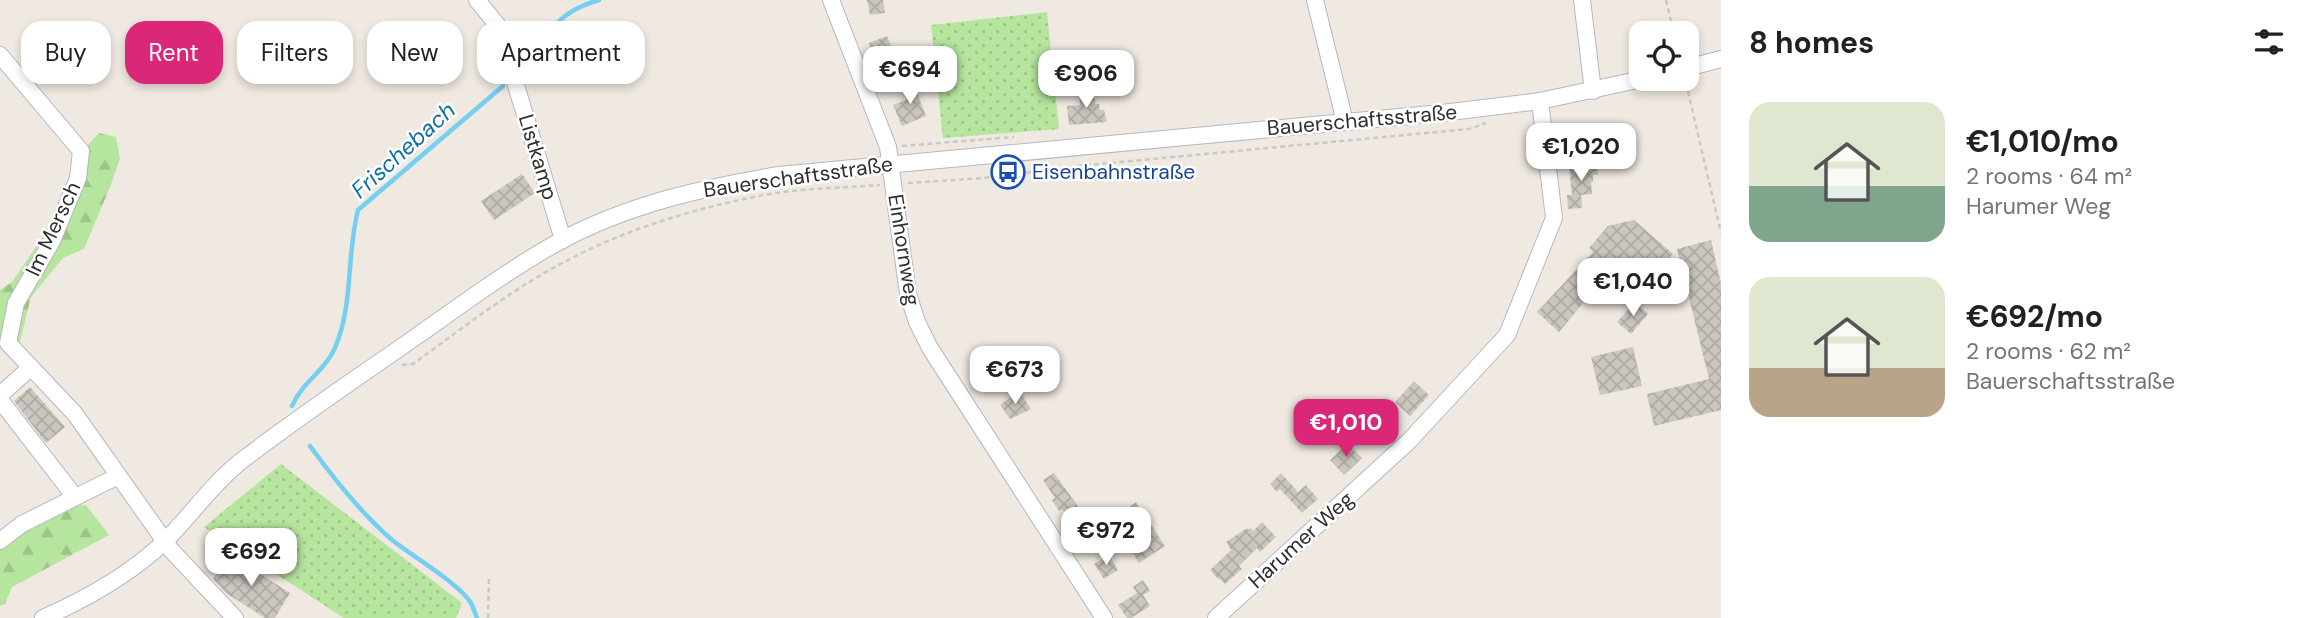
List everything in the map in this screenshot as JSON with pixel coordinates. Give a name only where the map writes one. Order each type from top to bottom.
[{"type":"street","name":"Listkamp","points":[[477,0],[498,26],[563,240]]},
{"type":"street","points":[[831,0],[892,163]]},
{"type":"street","points":[[1315,0],[1345,122]]},
{"type":"street","points":[[1582,0],[1592,90]]},
{"type":"street","name":"Im Mersch","points":[[0,55],[81,151],[78,178],[52,242],[16,303],[8,343],[75,414],[171,550],[235,618]]},
{"type":"street","points":[[1699,70],[1721,59]]},
{"type":"street","name":"Bauerschaftsstraße","points":[[43,618],[121,576],[166,541],[203,497],[238,464],[315,407],[495,282],[563,240],[620,215],[733,183],[779,175],[1345,122],[1540,101],[1592,90],[1629,86]]},
{"type":"street","name":"Harumer Weg","points":[[1216,618],[1409,441],[1507,335],[1554,218],[1540,101]]},
{"type":"street","name":"Einhornweg","points":[[892,163],[908,294],[916,322],[930,348],[1104,618]]},
{"type":"street","points":[[31,367],[0,397],[75,496]]},
{"type":"street","points":[[0,541],[18,526],[118,476]]},
{"type":"path","points":[[1666,0],[1671,21]]},
{"type":"path","points":[[1689,91],[1721,233]]},
{"type":"path","points":[[394,366],[413,363],[491,308],[572,258],[677,215],[766,195],[984,178],[1091,165],[1469,129],[1490,122]]},
{"type":"path","points":[[488,618],[489,579]]},
{"type":"green space","points":[[1047,12],[1059,129],[943,138],[931,25]]},
{"type":"green space","points":[[99,133],[116,137],[120,159],[110,187],[84,249],[63,258],[31,297],[19,346],[0,336],[0,290],[12,282],[82,179],[86,147]]},
{"type":"green space","points":[[281,464],[462,603],[456,618],[344,618],[204,527]]},
{"type":"green space","points":[[86,505],[109,535],[12,587],[5,604],[0,606],[0,545],[62,507]]},
{"type":"building","points":[[867,0],[883,0],[885,13],[870,15]]},
{"type":"building","points":[[887,36],[900,67],[880,75],[869,43]]},
{"type":"building","points":[[913,82],[926,116],[902,126],[893,105],[906,100],[902,87]]},
{"type":"building","points":[[1093,89],[1095,104],[1099,104],[1100,110],[1104,110],[1107,122],[1069,125],[1067,106],[1080,105],[1079,90]]},
{"type":"building","points":[[1597,163],[1598,175],[1593,175],[1591,182],[1592,194],[1581,195],[1582,208],[1568,209],[1567,195],[1572,195],[1569,165]]},
{"type":"building","points":[[522,174],[535,193],[494,220],[481,201]]},
{"type":"building","points":[[1634,220],[1673,254],[1639,292],[1621,276],[1602,297],[1594,290],[1559,332],[1537,312],[1593,252],[1589,248],[1608,226]]},
{"type":"building","points":[[1711,240],[1721,284],[1721,410],[1654,426],[1647,394],[1709,379],[1677,249]]},
{"type":"building","points":[[1635,302],[1648,314],[1631,334],[1617,322]]},
{"type":"building","points":[[1633,347],[1642,386],[1600,395],[1591,357]]},
{"type":"building","points":[[1414,381],[1429,395],[1410,416],[1395,402]]},
{"type":"building","points":[[30,387],[65,427],[46,443],[14,401]]},
{"type":"building","points":[[1019,391],[1031,409],[1010,419],[1000,405]]},
{"type":"building","points":[[1338,423],[1346,432],[1334,443],[1326,434]]},
{"type":"building","points":[[1348,444],[1362,458],[1344,475],[1330,460]]},
{"type":"building","points":[[1054,473],[1080,509],[1067,517],[1062,509],[1059,511],[1052,500],[1055,498],[1043,480]]},
{"type":"building","points":[[1281,473],[1298,492],[1306,485],[1318,499],[1302,513],[1280,489],[1277,492],[1270,484]]},
{"type":"building","points":[[1136,502],[1165,546],[1139,563],[1123,539],[1100,553],[1091,536],[1112,523],[1111,521]]},
{"type":"building","points":[[1262,522],[1276,537],[1260,552],[1257,548],[1239,566],[1242,569],[1225,584],[1210,570],[1231,550],[1226,542],[1247,528],[1253,531]]},
{"type":"building","points":[[229,554],[290,593],[275,618],[265,618],[226,593],[213,579]]},
{"type":"building","points":[[1109,555],[1118,570],[1104,579],[1094,564]]},
{"type":"building","points":[[1143,580],[1150,591],[1143,595],[1150,606],[1127,618],[1118,605],[1137,593],[1133,587]]},
{"type":"waterway","name":"Frischebach","points":[[559,21],[573,10],[599,0]]},
{"type":"waterway","name":"Frischebach","points":[[292,406],[329,358],[340,333],[358,210],[503,86]]},
{"type":"waterway","name":"Frischebach","points":[[310,446],[369,518],[391,539],[457,587],[471,603],[477,618]]},
{"type":"place","name":"Eisenbahnstraße","points":[[1008,172]]}]
